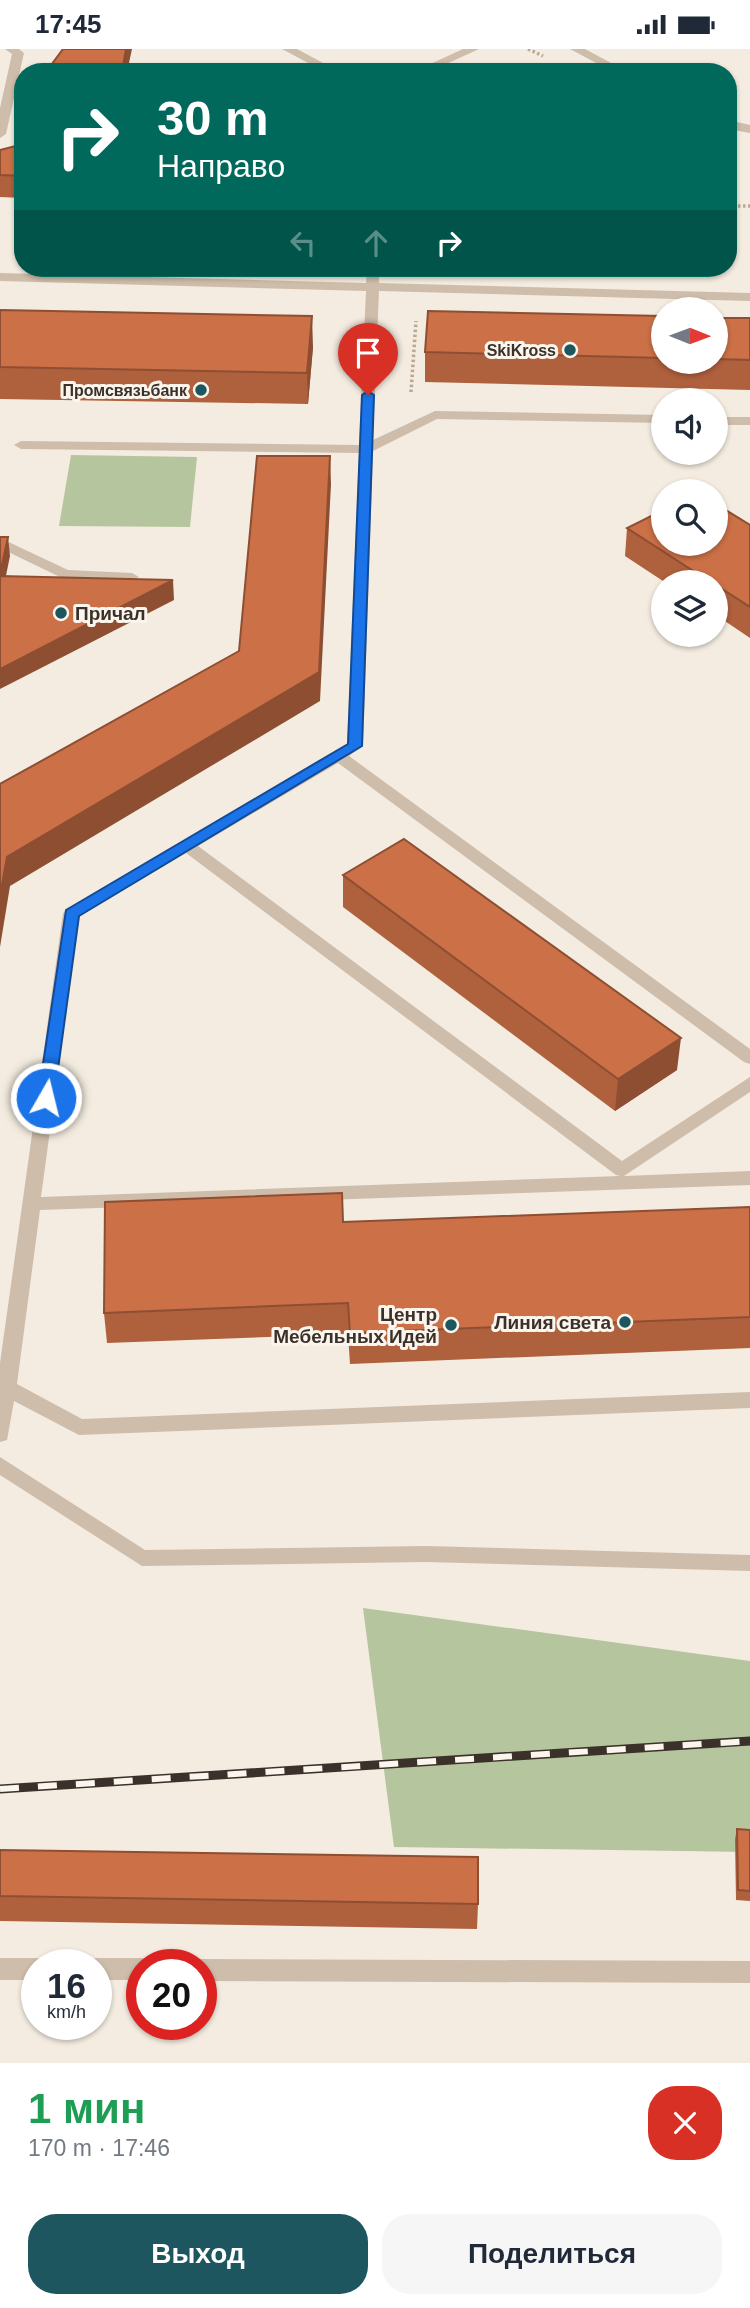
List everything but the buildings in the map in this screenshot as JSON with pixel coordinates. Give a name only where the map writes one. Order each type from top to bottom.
[{"type":"street","points":[[10,49],[18,53],[16,63]]},
{"type":"street","points":[[288,49],[316,63]]},
{"type":"street","points":[[440,63],[473,49]]},
{"type":"street","points":[[576,49],[604,63]]},
{"type":"street","points":[[0,134],[14,71]]},
{"type":"street","points":[[0,277],[750,297]]},
{"type":"street","points":[[0,1434],[3,1387],[32,1204],[71,913],[355,746],[373,277]]},
{"type":"street","points":[[21,445],[366,449],[435,415],[651,419]]},
{"type":"street","points":[[728,421],[750,421]]},
{"type":"street","points":[[0,543],[65,574],[132,577]]},
{"type":"street","points":[[338,755],[750,1058]]},
{"type":"street","points":[[186,845],[622,1170],[750,1083]]},
{"type":"street","points":[[32,1204],[750,1178]]},
{"type":"street","points":[[3,1387],[79,1427],[750,1400]]},
{"type":"street","points":[[0,1465],[142,1558],[426,1554],[750,1563]]},
{"type":"street","points":[[0,1969],[21,1969]]},
{"type":"street","points":[[217,1970],[750,1972]]},
{"type":"path","points":[[411,400],[417,311],[425,289]]},
{"type":"green space","points":[[71,455],[197,457],[190,527],[59,526]]},
{"type":"green space","points":[[363,1608],[750,1661],[750,1852],[394,1847]]},
{"type":"railway","points":[[0,1789],[750,1741]]},
{"type":"place","name":"SkiKross","points":[[570,350]]},
{"type":"place","name":"Промсвязьбанк","points":[[201,390]]},
{"type":"place","name":"Причал","points":[[61,613]]},
{"type":"place","name":"Линия света","points":[[625,1322]]},
{"type":"place","name":"Центр Мебельных Идей","points":[[451,1325]]},
{"type":"route","points":[[46,1098],[71,913],[355,746],[368,395]]}]
